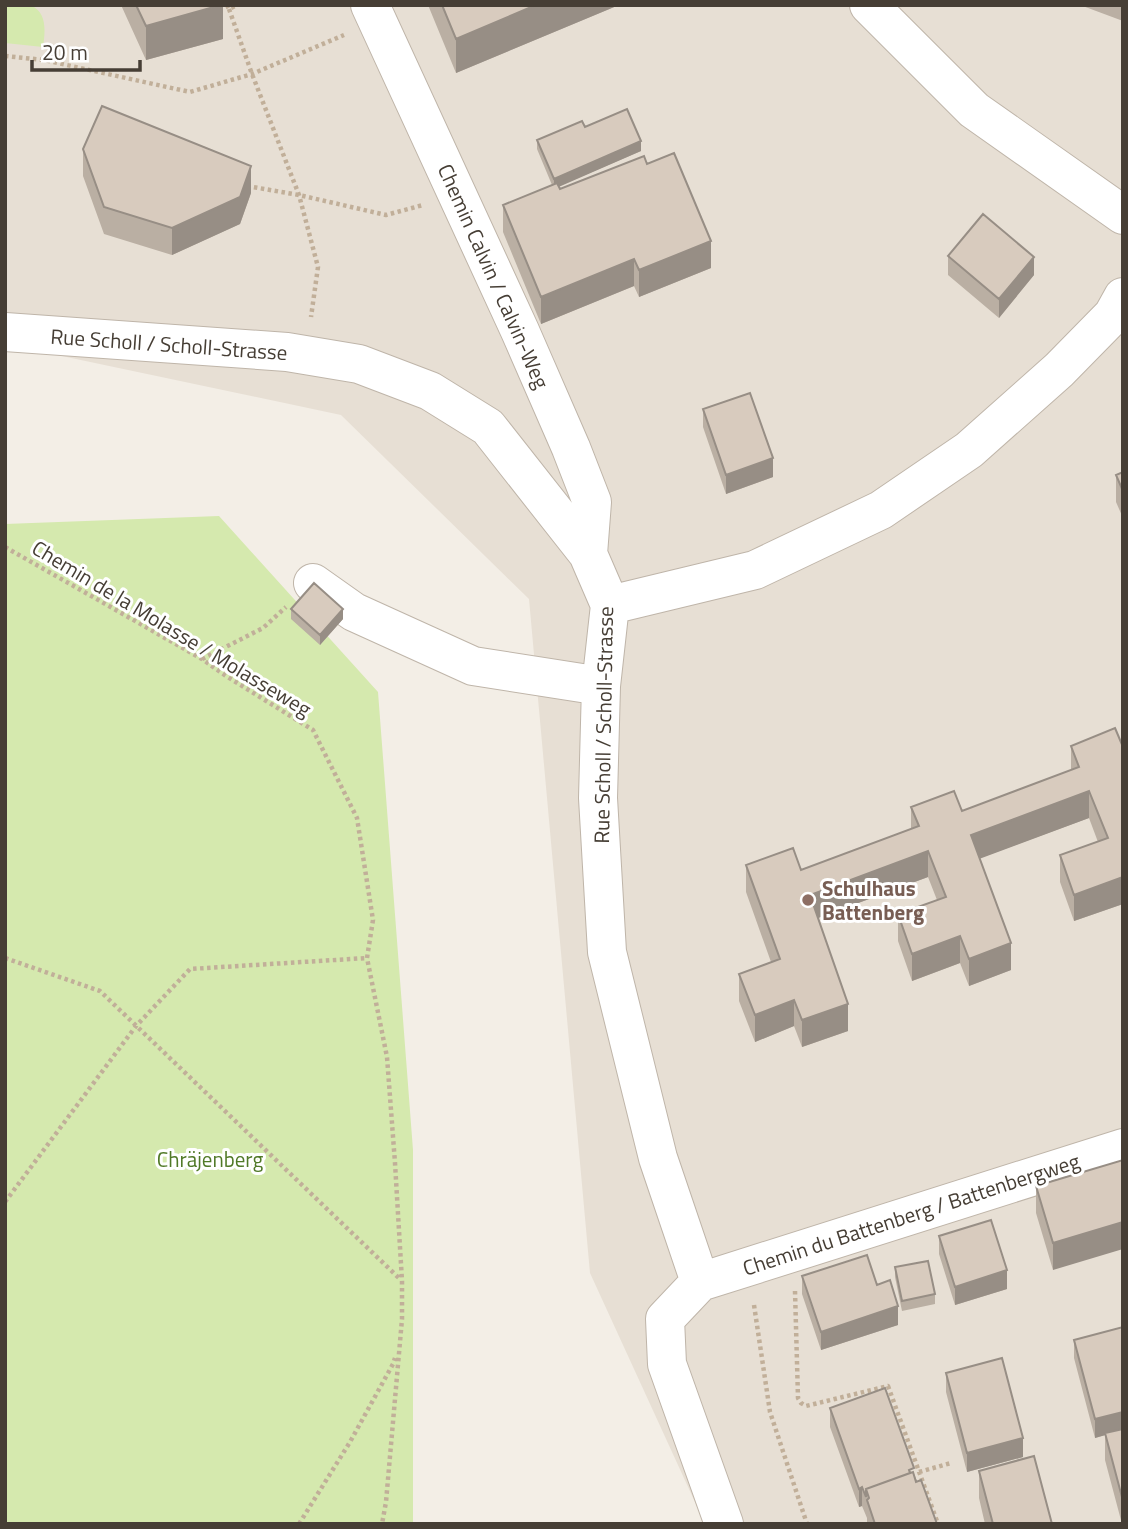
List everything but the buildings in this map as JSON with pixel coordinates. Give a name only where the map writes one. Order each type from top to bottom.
[{"type":"street","points":[[869,5],[974,110],[1123,215]]},
{"type":"street","name":"Chemin Calvin / Calvin-Weg","points":[[373,13],[571,448],[592,502],[587,554]]},
{"type":"street","points":[[610,606],[755,570],[881,510],[969,450],[1059,370],[1113,315],[1123,297]]},
{"type":"street","name":"Rue Scholl / Scholl-Strasse","points":[[5,332],[287,352],[359,363],[430,391],[488,428],[587,554],[610,606],[601,686],[598,799],[607,952],[658,1158],[700,1282]]},
{"type":"street","points":[[313,583],[354,612],[473,666],[601,686]]},
{"type":"street","name":"Chemin du Battenberg / Battenbergweg","points":[[700,1282],[1123,1148]]},
{"type":"street","points":[[700,1282],[665,1319],[667,1364],[724,1524]]},
{"type":"path","points":[[237,5],[228,7],[299,195],[318,267],[311,318]]},
{"type":"path","points":[[5,56],[44,60],[190,92],[252,74],[373,13]]},
{"type":"path","points":[[245,186],[386,215],[458,197]]},
{"type":"path","name":"Chemin de la Molasse / Molasseweg","points":[[5,547],[202,659],[313,730],[358,818],[373,920],[367,958],[387,1057],[401,1281],[401,1319],[382,1524]]},
{"type":"path","points":[[202,659],[263,628],[313,583]]},
{"type":"path","points":[[5,958],[100,991],[401,1281]]},
{"type":"path","points":[[5,1202],[136,1026],[190,969],[367,958]]},
{"type":"path","points":[[794,1251],[798,1398],[801,1404],[807,1406],[888,1386],[938,1524]]},
{"type":"path","points":[[748,1266],[770,1412],[807,1524]]},
{"type":"path","points":[[299,1524],[351,1442],[393,1364],[398,1347]]},
{"type":"path","points":[[919,1472],[951,1463]]},
{"type":"shaded area","points":[[5,5],[1123,5],[1123,1524],[705,1524],[590,1273],[529,599],[341,415],[5,344]]},
{"type":"green space","points":[[21,4],[36,8],[44,23],[43,47],[5,43],[5,5]]},
{"type":"green space","name":"Chräjenberg","points":[[219,516],[378,692],[413,1150],[413,1524],[5,1524],[5,524]]},
{"type":"place","name":"Schulhaus Battenberg","points":[[808,900]]}]
